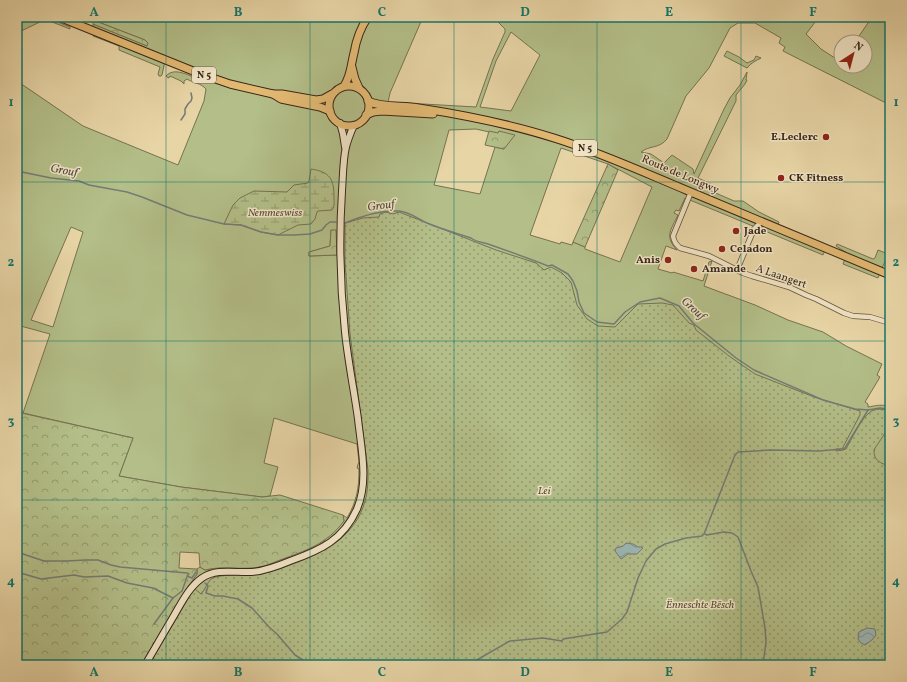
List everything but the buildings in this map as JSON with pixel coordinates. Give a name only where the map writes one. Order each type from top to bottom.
[{"type":"main road","name":"N 5","points":[[59,17],[198,73],[230,84],[273,94],[282,94],[316,100],[322,99],[344,86]]},
{"type":"main road","points":[[366,115],[369,106],[363,91],[354,86],[344,86],[352,65],[356,41],[360,30],[368,17]]},
{"type":"main road","points":[[352,65],[358,88]]},
{"type":"main road","name":"N 5","points":[[273,94],[281,99],[330,111]]},
{"type":"main road","points":[[332,94],[329,103],[332,116],[340,123],[354,125],[345,148]]},
{"type":"main road","name":"Route de Longwy","points":[[368,101],[377,104],[417,107],[455,114],[504,124],[555,138],[595,152],[890,275]]},
{"type":"main road","name":"Route de Longwy","points":[[366,115],[382,111],[455,114]]},
{"type":"main road","name":"N 5","points":[[354,125],[363,120],[366,115]]},
{"type":"main road","points":[[145,665],[187,594],[198,581],[217,572],[261,571],[317,551],[333,541],[343,531],[358,507],[362,488],[363,466],[356,400],[345,334],[340,265],[345,148],[340,123]]},
{"type":"street","name":"A Laangert","points":[[691,192],[673,236],[676,245],[680,248],[709,256],[752,276],[789,287],[848,315],[870,317],[890,323]]},
{"type":"street","points":[[737,270],[754,229],[762,221]]},
{"type":"green space","points":[[23,17],[45,17],[70,27],[70,29],[44,20],[17,33],[17,25],[28,20]]},
{"type":"green space","points":[[93,17],[423,17],[390,93],[388,102],[476,107],[493,59],[505,32],[505,29],[493,17],[819,17],[806,34],[821,49],[833,57],[833,74],[873,74],[873,34],[860,34],[872,17],[890,17],[890,105],[783,51],[785,47],[779,43],[781,38],[755,23],[738,23],[730,28],[709,68],[686,96],[667,139],[658,146],[648,148],[641,152],[651,154],[664,163],[672,155],[693,169],[694,174],[724,109],[747,72],[747,80],[736,95],[736,101],[698,178],[711,184],[711,191],[734,201],[743,201],[759,212],[779,222],[777,227],[826,248],[823,255],[685,198],[679,211],[676,210],[674,213],[678,215],[670,233],[671,241],[677,250],[666,246],[658,269],[703,281],[709,262],[712,261],[704,286],[755,305],[788,320],[823,332],[846,346],[882,364],[877,375],[880,377],[865,402],[868,404],[868,407],[882,405],[890,408],[890,466],[883,475],[346,534],[328,549],[309,558],[261,574],[249,575],[360,665],[347,665],[204,590],[201,594],[192,592],[149,665],[141,665],[185,591],[197,574],[197,569],[200,567],[205,570],[222,567],[260,567],[315,547],[323,542],[344,521],[343,515],[347,518],[355,500],[359,482],[359,469],[357,468],[359,462],[357,444],[274,418],[264,463],[278,467],[270,496],[262,497],[181,487],[119,476],[133,438],[23,413],[50,334],[17,325],[17,81],[83,126],[178,165],[204,101],[206,89],[202,85],[187,79],[184,81],[184,84],[170,76],[169,78],[166,76],[170,73],[180,72],[208,82],[228,83],[165,61],[162,75],[159,76],[158,74],[160,67],[119,50],[119,46],[93,36],[93,24],[147,46],[145,40],[93,20]],"holes":[[[511,32],[540,55],[511,111],[480,107],[496,61]],[[476,129],[498,134],[499,131],[504,149],[495,147],[480,194],[434,185],[449,130]],[[561,148],[608,164],[652,187],[620,262],[585,249],[585,247],[573,242],[572,245],[561,242],[560,244],[530,235]],[[71,227],[83,232],[53,327],[31,320]],[[331,230],[337,255],[309,256],[309,252],[330,246]]]},
{"type":"green space","points":[[93,20],[145,40],[148,43],[147,46],[93,24]]},
{"type":"green space","points":[[727,51],[747,63],[754,60],[756,56],[761,58],[753,62],[747,68],[724,56]]},
{"type":"green space","points":[[489,131],[498,133],[499,131],[515,135],[504,149],[485,145]]},
{"type":"green space","points":[[608,164],[618,170],[585,247],[573,242]]},
{"type":"green space","name":"Nemmeswiss","points":[[311,169],[323,172],[330,177],[334,191],[334,207],[332,210],[318,211],[311,224],[298,225],[278,235],[261,232],[241,225],[224,224],[233,205],[240,198],[254,191],[287,192],[294,185],[308,183]]},
{"type":"green space","name":"Lei","points":[[386,212],[393,214],[399,212],[496,250],[536,263],[544,270],[551,267],[562,273],[571,282],[577,305],[587,319],[598,326],[615,327],[638,304],[662,303],[673,305],[689,323],[694,325],[696,330],[755,374],[814,397],[860,411],[860,415],[842,449],[836,449],[836,451],[846,449],[860,425],[871,411],[879,409],[890,412],[890,426],[875,448],[874,455],[883,464],[890,466],[890,665],[149,665],[195,589],[201,594],[211,579],[215,577],[227,575],[255,575],[273,571],[307,559],[338,541],[347,533],[361,513],[367,493],[368,470],[350,334],[345,261],[345,223],[363,218],[379,217],[380,214]]},
{"type":"green space","points":[[331,230],[336,230],[337,255],[309,256],[309,252],[330,246]]},
{"type":"green space","points":[[837,244],[873,259],[875,258],[878,250],[888,254],[878,278],[843,264],[847,253],[836,246]]},
{"type":"green space","points":[[17,412],[133,438],[119,476],[181,487],[262,497],[280,495],[343,515],[344,521],[330,536],[315,546],[258,567],[217,568],[205,570],[200,567],[199,553],[180,552],[179,568],[197,569],[197,574],[185,591],[141,665],[17,665]]},
{"type":"water","points":[[626,543],[643,548],[637,554],[628,554],[621,559],[615,551],[616,548],[623,546]]},
{"type":"water","points":[[867,628],[875,629],[876,635],[865,645],[858,639],[859,632]]},
{"type":"waterway","points":[[181,120],[185,114],[185,109],[191,101],[191,93]]},
{"type":"waterway","name":"Grouf","points":[[17,171],[51,178],[79,181],[89,185],[127,192],[187,215],[224,224],[241,225],[261,232],[278,235],[310,234],[322,230],[330,222],[336,222]]},
{"type":"waterway","name":"Grouf","points":[[345,223],[364,216],[399,211],[477,241],[548,266],[552,265],[568,274],[573,281],[584,313],[597,322],[614,324],[625,312],[640,302],[660,298],[679,306],[693,323],[736,358],[754,370],[823,400],[855,409],[868,410],[880,408],[890,411]]},
{"type":"waterway","points":[[468,665],[510,641],[543,638],[562,641],[563,639],[607,632],[622,619],[627,612],[638,578],[646,561],[656,549],[665,544],[686,538],[702,536],[704,534],[735,455],[738,452],[771,450],[819,451],[842,449],[845,448],[868,410]]},
{"type":"waterway","points":[[705,534],[707,535],[724,532],[732,533],[738,537],[758,587],[766,642],[763,665]]},
{"type":"waterway","points":[[17,552],[44,561],[98,560],[120,567],[187,573],[189,574],[187,576],[192,578],[196,572]]},
{"type":"waterway","points":[[17,572],[41,579],[74,575],[84,577],[108,576],[127,583],[153,588],[173,598],[182,591],[187,577]]},
{"type":"waterway","points":[[205,583],[208,586],[206,593],[215,596],[238,599],[252,608],[295,655],[314,665]]},
{"type":"waterway","points":[[154,624],[173,598]]},
{"type":"place","name":"E.Leclerc","points":[[826,137]]},
{"type":"place","name":"CK Fitness","points":[[781,178]]},
{"type":"place","name":"Jade","points":[[736,231]]},
{"type":"place","name":"Celadon","points":[[722,249]]},
{"type":"place","name":"Anis","points":[[668,260]]},
{"type":"place","name":"Amande","points":[[694,269]]},
{"type":"park label","name":"Ënneschte Bësch","points":[[700,605]]}]
